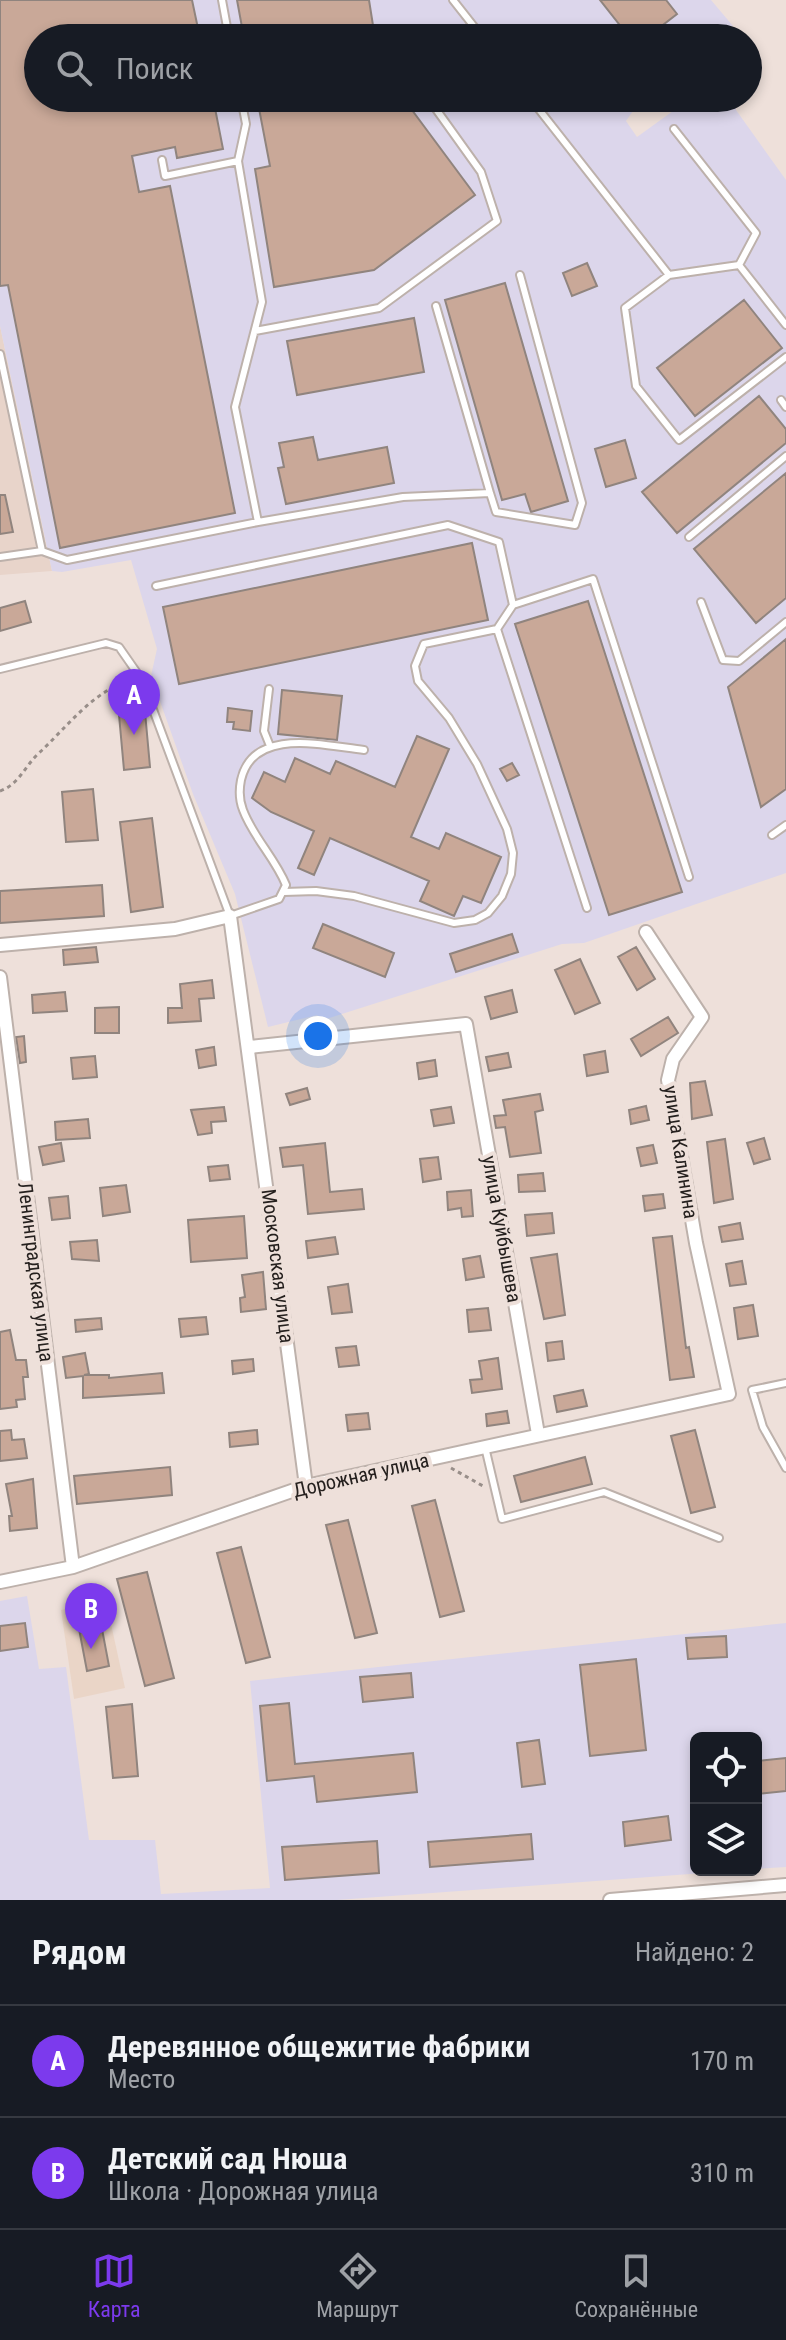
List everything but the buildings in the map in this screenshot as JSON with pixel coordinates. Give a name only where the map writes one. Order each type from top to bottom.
[{"type":"street","points":[[0,945],[175,929],[230,916]]},
{"type":"street","name":"Московская улица","points":[[230,916],[250,1047],[306,1486]]},
{"type":"street","name":"улица Калинина","points":[[646,932],[702,1017],[673,1059],[668,1080],[696,1243],[729,1394]]},
{"type":"street","name":"Ленинградская улица","points":[[0,977],[4,1049],[73,1567]]},
{"type":"street","name":"улица Куйбышева","points":[[250,1047],[466,1024],[538,1434]]},
{"type":"street","name":"Дорожная улица","points":[[0,1582],[73,1567],[306,1486],[729,1394]]},
{"type":"street","points":[[610,1900],[786,1885]]},
{"type":"lane","points":[[222,0],[226,24]]},
{"type":"lane","points":[[453,0],[472,24]]},
{"type":"lane","points":[[244,112],[246,124],[238,161],[262,302],[235,407],[258,522]]},
{"type":"lane","points":[[255,331],[379,308],[497,221],[481,172],[438,112]]},
{"type":"lane","points":[[541,112],[669,275]]},
{"type":"lane","points":[[674,129],[756,233],[739,265]]},
{"type":"lane","points":[[162,160],[165,176],[238,161]]},
{"type":"lane","points":[[739,265],[669,275],[625,308],[636,386],[679,440],[786,357]]},
{"type":"lane","points":[[739,265],[786,325]]},
{"type":"lane","points":[[436,306],[496,512],[575,525],[582,503],[520,275]]},
{"type":"lane","points":[[0,354],[42,551]]},
{"type":"lane","points":[[781,400],[786,407]]},
{"type":"lane","points":[[689,537],[786,456]]},
{"type":"lane","points":[[0,557],[42,551],[67,560],[403,497],[490,493]]},
{"type":"lane","points":[[156,586],[448,525],[499,542],[513,605]]},
{"type":"lane","points":[[284,892],[316,891],[354,896],[454,923],[475,920],[488,913],[511,874],[513,853],[507,829],[477,764],[449,718],[418,681],[415,666],[424,644],[497,629],[513,605],[593,579],[689,877]]},
{"type":"lane","points":[[701,602],[723,660],[739,661],[786,622]]},
{"type":"lane","points":[[497,629],[587,908]]},
{"type":"lane","points":[[0,669],[106,643],[119,647],[138,680],[230,916],[279,899],[284,892],[282,875],[243,810],[239,791],[243,771],[250,760],[270,746],[288,742],[364,750]]},
{"type":"lane","points":[[269,689],[264,731],[270,746]]},
{"type":"lane","points":[[772,835],[786,825]]},
{"type":"lane","points":[[786,1383],[752,1390],[763,1427],[786,1468]]},
{"type":"lane","points":[[485,1447],[502,1519],[604,1492],[719,1538]]},
{"type":"path","points":[[0,791],[19,780],[40,752],[108,689],[138,680]]},
{"type":"path","points":[[458,1461],[444,1464],[496,1494]]},
{"type":"shaded area","points":[[0,0],[711,0],[731,24],[24,24],[24,112],[632,112],[626,121],[637,137],[672,112],[737,112],[786,180],[786,873],[584,943],[562,944],[323,1020],[317,1015],[268,1027],[235,894],[193,794],[151,676],[157,649],[131,560],[52,571],[0,326]]},
{"type":"shaded area","points":[[0,326],[52,571],[0,575]]},
{"type":"shaded area","points":[[27,1596],[39,1669],[66,1667],[89,1840],[155,1840],[161,1894],[270,1888],[250,1681],[786,1623],[786,1867],[762,1869],[762,1732],[690,1732],[690,1874],[337,1900],[0,1900],[0,1601]]},
{"type":"shaded area","points":[[106,1601],[125,1688],[74,1699],[61,1610]]},
{"type":"place","name":"Деревянное общежитие фабрики","points":[[134,735]]},
{"type":"place","name":"Детский сад Нюша","points":[[91,1649]]}]
